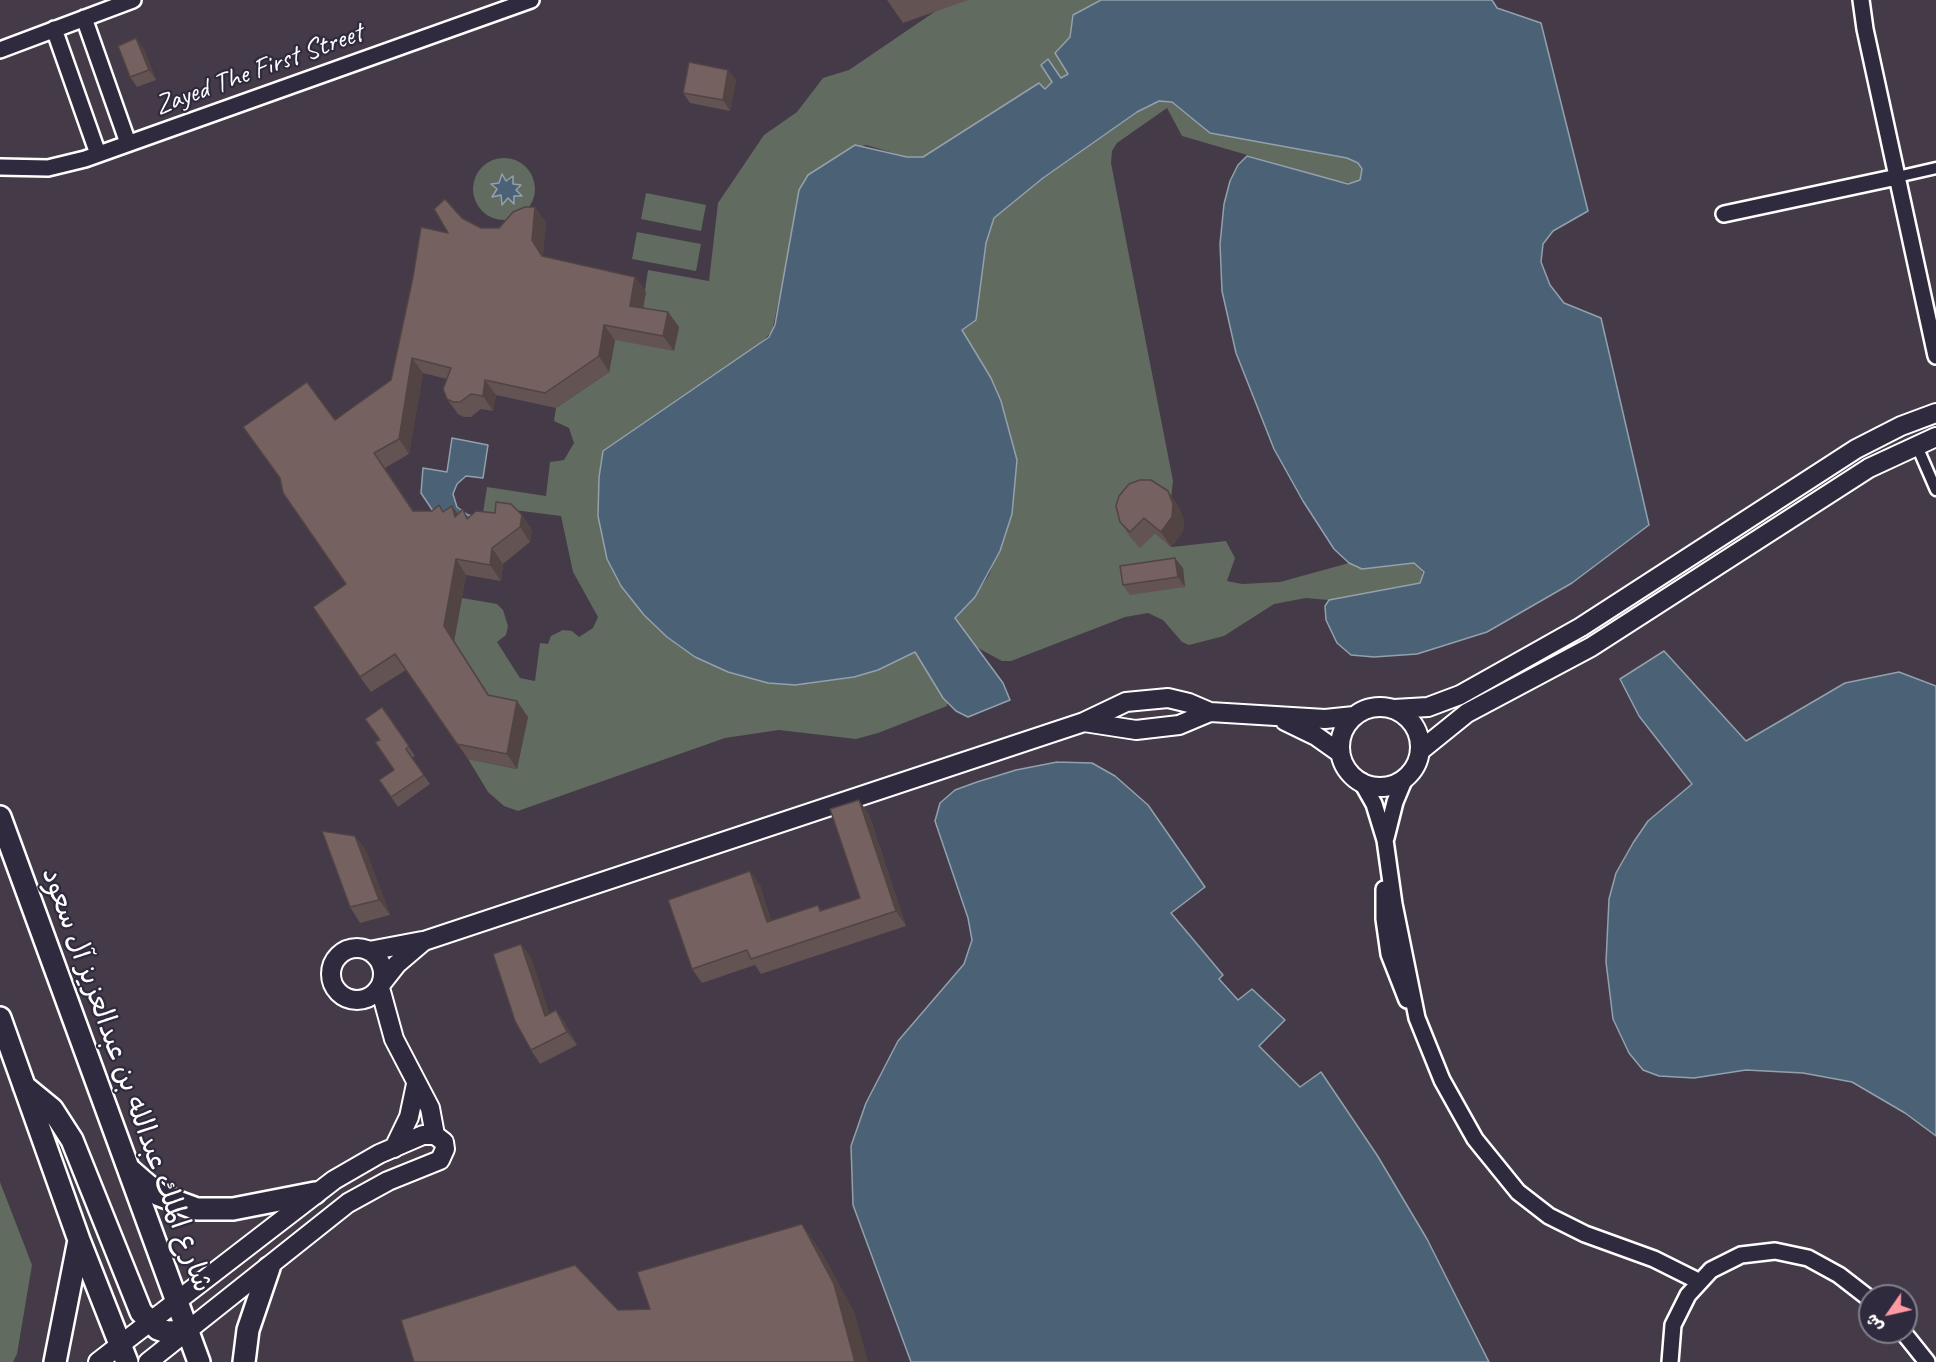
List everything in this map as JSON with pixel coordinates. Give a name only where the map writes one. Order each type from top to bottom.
[{"type":"main road","name":"شارع الملك عبدالله بن عبدالعزيز آل سعود","points":[[0,817],[199,1362]]},
{"type":"main road","points":[[0,1018],[80,1240],[124,1353]]},
{"type":"main road","points":[[24,1085],[52,1109],[72,1140],[141,1312],[149,1323],[167,1332],[188,1331]]},
{"type":"main road","points":[[125,1164],[159,1195],[197,1209],[233,1209],[315,1192]]},
{"type":"main road","points":[[56,1362],[80,1240]]},
{"type":"main road","points":[[244,1362],[248,1330],[269,1268]]},
{"type":"street","points":[[0,50],[133,0]]},
{"type":"street","name":"Zayed The First Street","points":[[0,167],[48,168],[98,154],[531,0]]},
{"type":"street","points":[[1861,0],[1862,14],[1936,356]]},
{"type":"street","points":[[84,18],[128,143]]},
{"type":"street","points":[[54,28],[98,154]]},
{"type":"street","points":[[1724,214],[1936,168]]},
{"type":"street","points":[[394,1039],[351,1000],[336,991],[330,974],[332,966],[336,958],[351,948],[369,951],[424,941],[1084,722],[1207,714],[1325,719],[1354,716],[1373,708],[1428,707],[1460,695],[1581,627],[1856,449],[1901,426],[1936,413]]},
{"type":"street","points":[[1419,751],[1467,713],[1581,653],[1869,468],[1916,444],[1936,437]]},
{"type":"street","points":[[1916,444],[1936,490]]},
{"type":"street","points":[[1385,840],[1395,802],[1419,751],[1416,730],[1403,714],[1394,709]]},
{"type":"street","points":[[1275,716],[1316,736],[1340,753],[1349,772],[1361,781],[1376,787],[1386,786],[1405,778]]},
{"type":"street","points":[[1340,753],[1342,733],[1354,716]]},
{"type":"street","points":[[1361,781],[1374,804],[1385,840],[1388,865],[1384,901],[1386,936],[1401,988],[1417,1018],[1433,1060],[1463,1119],[1488,1157],[1518,1192],[1533,1205],[1567,1226],[1629,1249],[1698,1281]]},
{"type":"street","points":[[351,1000],[368,999],[397,964],[424,941]]},
{"type":"street","points":[[148,1362],[348,1203],[388,1181],[440,1160],[445,1149],[444,1142],[435,1135],[430,1108],[394,1039],[381,985],[381,964],[369,951]]},
{"type":"street","points":[[394,1148],[409,1117],[416,1084]]},
{"type":"street","points":[[99,1362],[124,1353],[149,1323],[315,1192],[357,1166],[394,1148],[423,1136],[435,1135]]},
{"type":"street","points":[[1670,1362],[1673,1325],[1679,1309],[1698,1281],[1711,1270],[1733,1258],[1757,1252],[1791,1253],[1823,1265],[1858,1290]]},
{"type":"street","points":[[1913,1344],[1927,1362]]},
{"type":"green space","points":[[952,0],[1101,0],[1073,15],[1068,74],[1061,78],[1048,59],[1052,82],[1044,89],[1039,83],[923,157],[907,157],[866,145],[846,150],[817,169],[788,255],[772,332],[749,353],[677,400],[607,559],[621,586],[644,615],[667,637],[955,618],[969,604],[989,575],[1012,514],[961,330],[976,320],[986,242],[994,218],[1043,178],[1137,112],[1159,101],[1172,102],[1210,133],[1347,158],[1358,163],[1363,173],[1360,180],[1354,183],[1340,182],[1182,136],[1167,108],[1117,143],[1112,151],[1111,163],[1173,481],[1171,499],[1140,547],[1155,533],[1172,547],[1226,541],[1235,558],[1227,581],[1242,584],[1280,582],[1349,563],[1362,569],[1414,563],[1420,566],[1424,578],[1420,583],[1329,600],[1306,598],[1274,604],[1224,636],[1189,645],[1182,642],[1163,620],[1148,613],[1125,617],[1011,661],[1002,661],[978,648],[948,690],[947,706],[878,733],[856,739],[779,730],[725,738],[518,811],[504,806],[488,792],[468,759],[517,769],[498,710],[454,641],[462,598],[497,604],[503,610],[508,626],[506,635],[497,642],[520,678],[535,681],[540,643],[548,644],[551,636],[563,630],[572,631],[579,637],[593,628],[598,617],[573,572],[561,516],[514,510],[513,518],[483,513],[487,487],[546,496],[550,462],[564,460],[574,443],[569,428],[554,421],[556,408],[609,372],[615,340],[640,323],[648,270],[709,281],[718,203],[764,135],[797,112],[823,78],[849,70]]},
{"type":"green space","points":[[498,158],[510,158],[526,167],[533,177],[535,189],[533,201],[526,211],[510,220],[498,220],[487,215],[478,206],[473,195],[473,183],[478,172],[487,163]]},
{"type":"green space","points":[[646,193],[706,205],[701,231],[641,219]]},
{"type":"green space","points":[[637,232],[701,244],[696,271],[632,259]]},
{"type":"green space","points":[[0,1182],[32,1265],[17,1354],[13,1362],[0,1362]]},
{"type":"water","points":[[1101,0],[1492,0],[1497,8],[1541,23],[1588,211],[1553,231],[1543,244],[1541,262],[1550,285],[1564,303],[1601,318],[1649,525],[1572,583],[1487,632],[1417,654],[1374,657],[1351,655],[1337,643],[1326,620],[1325,606],[1329,600],[1420,583],[1424,572],[1414,563],[1362,569],[1349,563],[1334,549],[1303,501],[1274,449],[1236,353],[1222,291],[1220,244],[1224,204],[1230,181],[1238,165],[1247,156],[1348,184],[1360,180],[1362,169],[1358,163],[1347,158],[1210,133],[1172,102],[1159,101],[1137,112],[1043,178],[994,218],[986,243],[976,320],[962,330],[991,378],[1001,401],[1017,460],[1012,514],[1000,551],[975,597],[955,618],[1003,683],[1010,700],[968,717],[956,711],[943,698],[915,652],[878,670],[854,677],[795,685],[768,683],[728,672],[695,657],[667,637],[644,615],[621,586],[607,559],[598,516],[599,477],[603,451],[769,337],[775,325],[799,190],[808,175],[855,145],[907,157],[923,157],[1039,83],[1045,89],[1052,82],[1041,65],[1048,59],[1061,78],[1068,74],[1055,53],[1070,37],[1073,15]]},
{"type":"water","points":[[502,174],[506,181],[513,176],[513,184],[521,185],[516,190],[522,196],[514,196],[514,204],[508,198],[502,205],[501,195],[492,197],[497,189],[491,184],[499,183]]},
{"type":"water","points":[[452,438],[488,445],[483,478],[466,476],[457,484],[453,494],[457,507],[468,515],[499,521],[443,526],[421,493],[423,468],[447,472]]},
{"type":"water","points":[[1664,651],[1746,741],[1845,683],[1899,672],[1936,686],[1936,1136],[1905,1113],[1852,1082],[1803,1073],[1746,1070],[1694,1078],[1659,1076],[1643,1070],[1629,1053],[1613,1019],[1606,962],[1609,899],[1616,873],[1648,821],[1692,784],[1639,716],[1620,679]]},
{"type":"water","points":[[1057,762],[1092,763],[1115,776],[1148,805],[1205,887],[1171,913],[1223,975],[1219,979],[1238,1000],[1252,989],[1285,1020],[1259,1046],[1300,1087],[1321,1072],[1377,1155],[1427,1239],[1489,1362],[911,1362],[853,1205],[851,1146],[866,1103],[898,1041],[964,964],[972,940],[968,918],[935,821],[940,803],[955,790],[977,782],[1016,770]]},
{"type":"building","points":[[136,38],[149,70],[130,77],[118,46]]},
{"type":"building","points":[[689,62],[728,70],[723,100],[683,93]]},
{"type":"building","points":[[445,199],[462,218],[481,228],[499,228],[513,212],[525,207],[535,207],[532,240],[542,256],[635,277],[630,306],[668,312],[663,336],[604,325],[599,356],[545,393],[485,380],[483,396],[471,394],[460,402],[453,402],[447,399],[443,389],[451,368],[412,358],[399,439],[374,453],[413,511],[432,511],[439,505],[443,512],[452,506],[455,517],[463,509],[467,519],[476,511],[495,513],[496,502],[511,504],[522,515],[520,527],[492,548],[490,565],[456,559],[444,626],[488,695],[517,701],[507,754],[457,744],[395,654],[360,677],[313,607],[346,584],[283,493],[280,478],[243,427],[307,382],[335,420],[391,380],[421,227],[448,233],[434,209]]},
{"type":"building","points":[[1140,480],[1151,480],[1168,491],[1173,504],[1172,517],[1161,532],[1144,518],[1130,532],[1120,522],[1116,506],[1119,496],[1129,484]]},
{"type":"building","points":[[1175,558],[1178,577],[1123,585],[1120,566]]},
{"type":"building","points":[[382,707],[409,746],[406,749],[424,775],[391,797],[379,780],[394,770],[375,742],[380,740],[365,719]]},
{"type":"building","points":[[859,800],[896,911],[751,959],[747,950],[692,969],[668,900],[750,871],[767,922],[818,905],[820,911],[860,898],[830,809]]},
{"type":"building","points":[[322,831],[355,836],[379,900],[350,907]]},
{"type":"building","points":[[521,944],[545,1016],[556,1010],[567,1032],[531,1050],[515,1021],[493,954]]},
{"type":"building","points":[[802,1224],[834,1284],[855,1362],[414,1362],[401,1320],[575,1265],[618,1310],[650,1309],[637,1272]]}]
